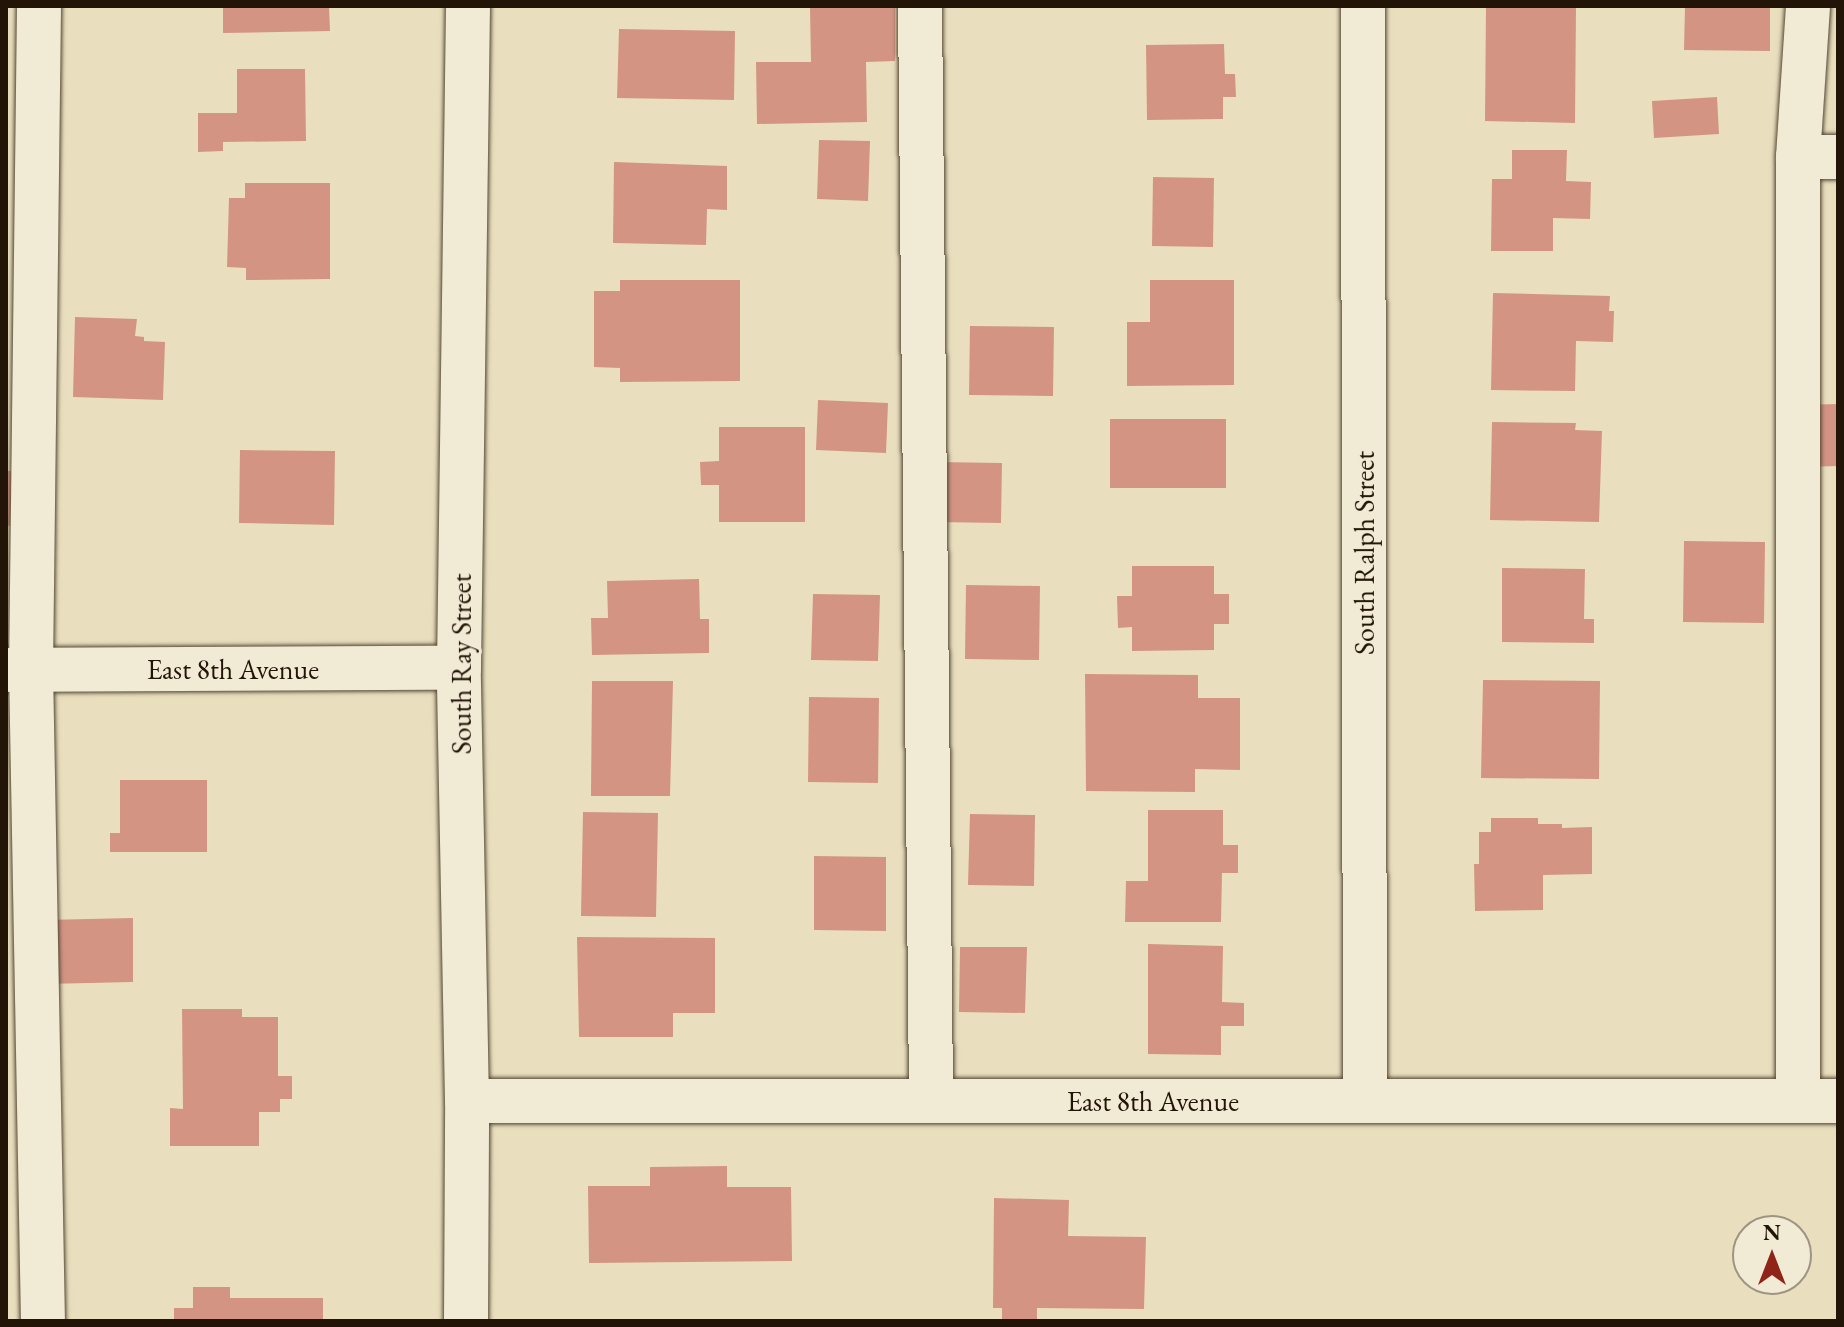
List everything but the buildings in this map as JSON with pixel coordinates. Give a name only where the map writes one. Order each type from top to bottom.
[{"type":"street","points":[[39,6],[19,670],[43,1321]]},
{"type":"street","name":"South Ray Street","points":[[466,1321],[467,1101],[459,668],[468,6]]},
{"type":"street","points":[[920,6],[931,1101]]},
{"type":"street","name":"South Ralph Street","points":[[1363,6],[1365,1100]]},
{"type":"street","points":[[1808,6],[1818,157],[1818,1101]]},
{"type":"street","name":"East 8th Avenue","points":[[19,670],[459,668]]},
{"type":"street","name":"East 8th Avenue","points":[[467,1101],[1818,1101]]}]
